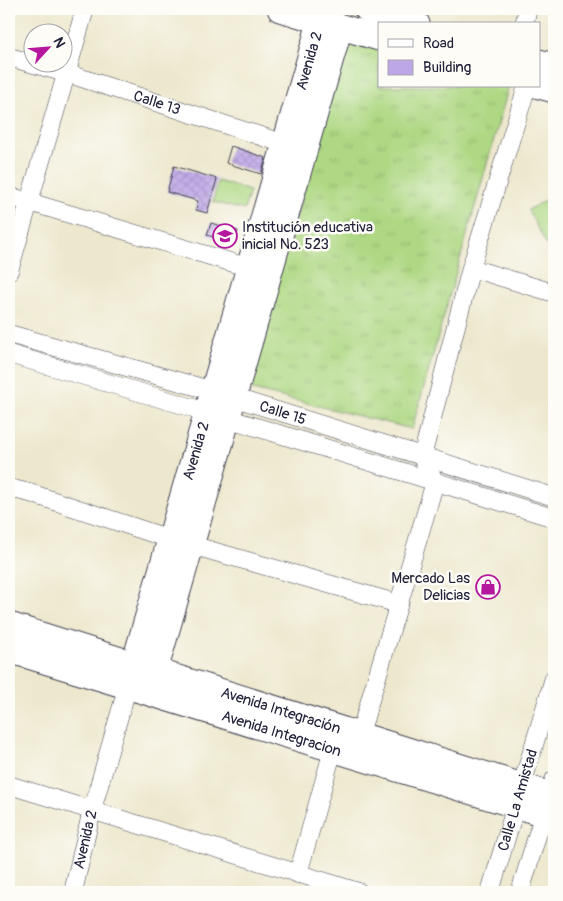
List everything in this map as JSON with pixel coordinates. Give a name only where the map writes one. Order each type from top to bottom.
[{"type":"street","points":[[9,271],[85,9]]},
{"type":"street","points":[[280,9],[328,19],[378,38]]},
{"type":"street","points":[[367,9],[410,22]]},
{"type":"street","points":[[525,22],[528,9]]},
{"type":"street","name":"Avenida 2","points":[[73,892],[92,810],[139,673],[181,541],[295,147],[328,19]]},
{"type":"street","name":"Calle 13","points":[[9,57],[66,73],[295,147]]},
{"type":"street","points":[[540,62],[554,66]]},
{"type":"street","points":[[540,86],[554,90]]},
{"type":"street","points":[[298,874],[344,737],[399,604],[435,482],[422,457],[471,268],[527,88]]},
{"type":"street","points":[[9,196],[259,271]]},
{"type":"street","points":[[471,268],[554,293]]},
{"type":"street","name":"Calle 15","points":[[9,334],[220,405],[422,457],[554,497]]},
{"type":"street","points":[[9,354],[220,405],[435,482],[554,518]]},
{"type":"street","points":[[9,488],[181,541],[399,604]]},
{"type":"street","name":"Avenida Integración","points":[[9,625],[139,673],[344,737],[519,795],[552,800]]},
{"type":"street","points":[[9,650],[139,673]]},
{"type":"street","name":"Calle La Amistad","points":[[490,892],[554,678]]},
{"type":"street","points":[[9,785],[360,892]]},
{"type":"street","name":"Calle La Amistad","points":[[520,892],[552,800]]},
{"type":"green space","points":[[351,32],[378,40],[378,88],[508,88],[412,429],[245,388]]},
{"type":"green space","points":[[218,181],[250,191],[244,210],[213,202]]},
{"type":"green space","points":[[554,195],[554,259],[528,210]]},
{"type":"building","points":[[231,146],[266,158],[261,174],[226,163]]},
{"type":"building","points":[[174,166],[217,179],[207,213],[196,210],[198,201],[167,192]]},
{"type":"building","points":[[211,223],[238,231],[234,244],[207,235]]},
{"type":"place","name":"Institución educativa inicial No. 523","points":[[225,236]]},
{"type":"place","name":"Mercado Las Delicias","points":[[488,587]]}]
